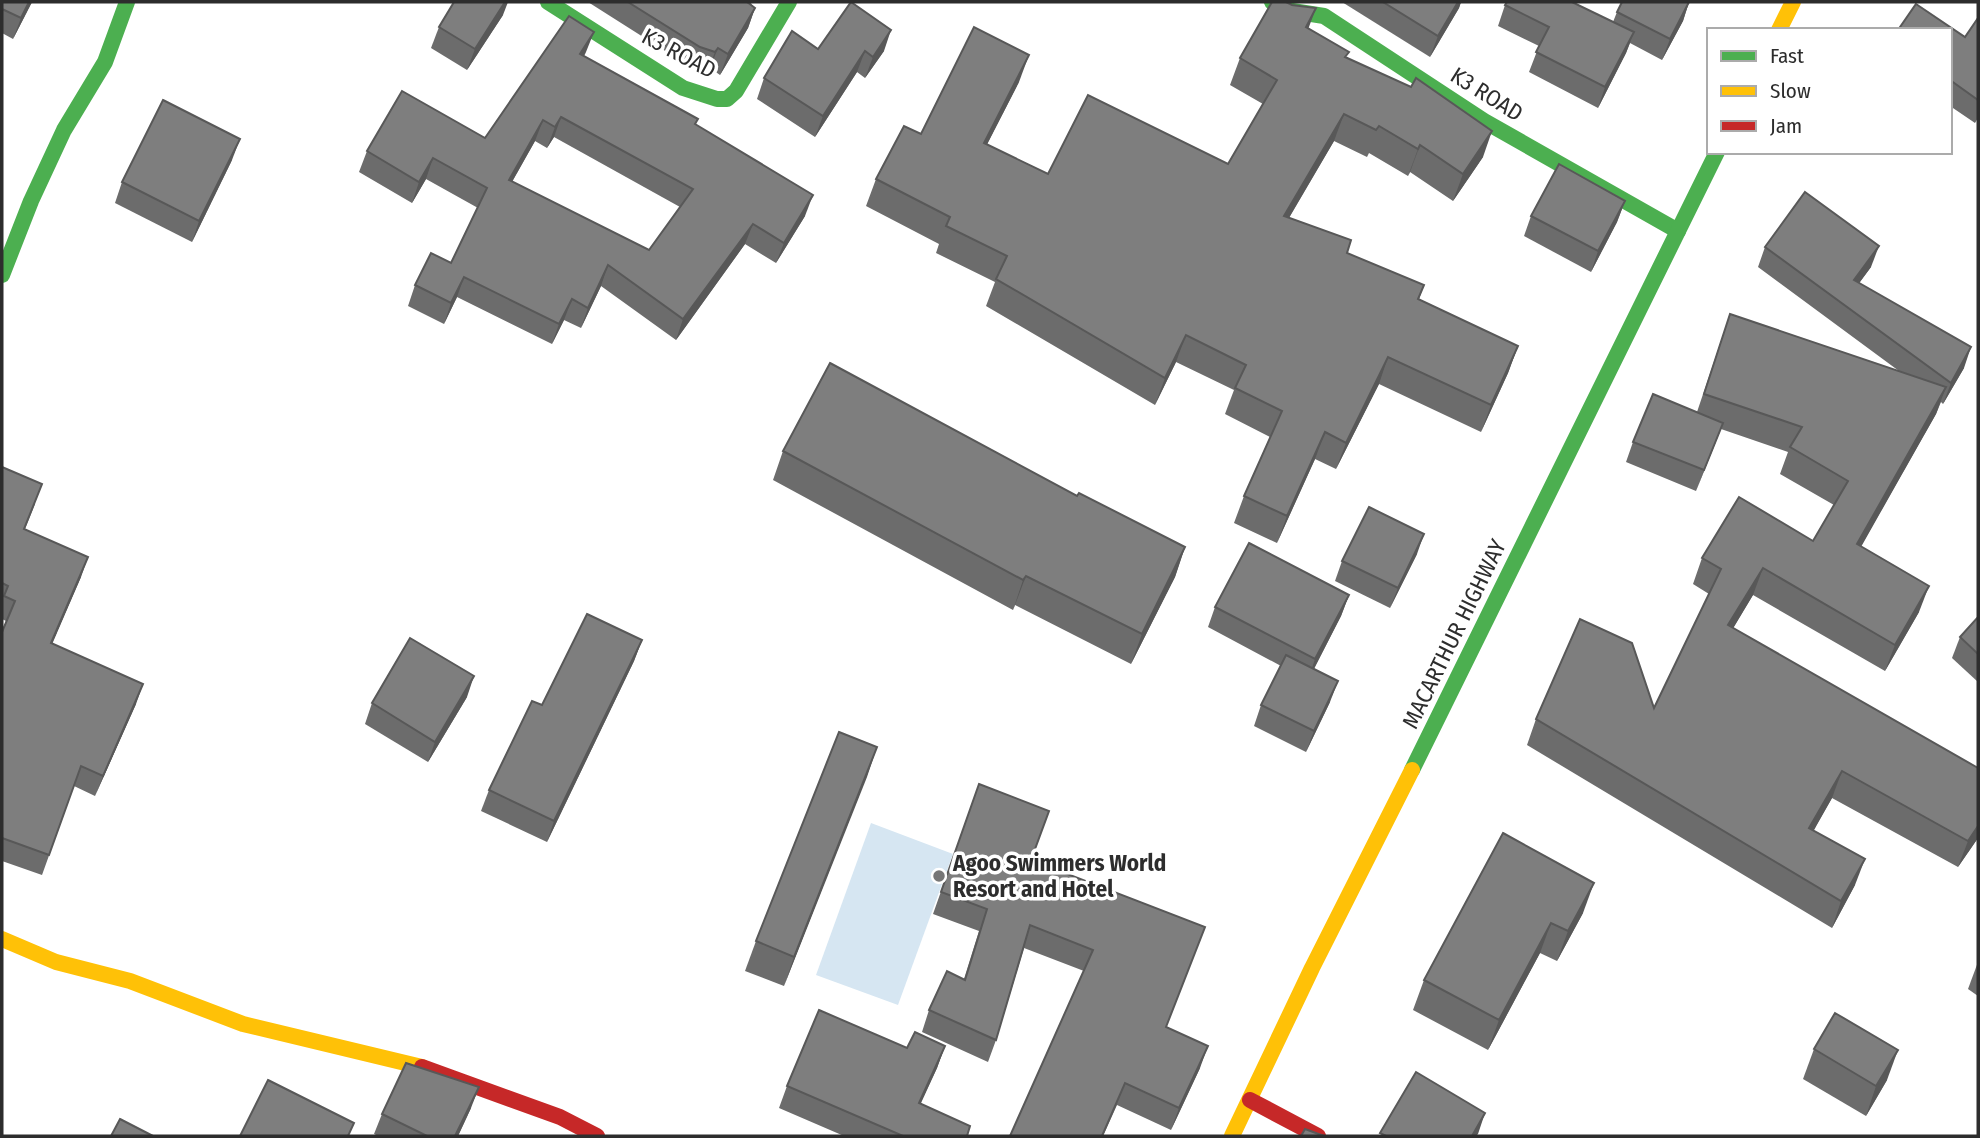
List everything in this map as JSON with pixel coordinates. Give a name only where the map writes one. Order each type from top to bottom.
[{"type":"main road","points":[[2,275],[31,201],[64,130],[105,62],[127,2]]},
{"type":"main road","name":"K3 ROAD","points":[[548,2],[684,88],[717,99],[727,99],[736,91],[789,2]]},
{"type":"main road","name":"K3 ROAD","points":[[1272,2],[1286,10],[1324,16],[1484,121],[1678,231]]},
{"type":"main road","points":[[1780,28],[1793,2]]},
{"type":"main road","name":"MACARTHUR HIGHWAY","points":[[1232,1136],[1716,154]]},
{"type":"main road","points":[[2,939],[56,962],[130,981],[243,1024],[419,1066],[560,1117],[597,1136]]},
{"type":"main road","points":[[1250,1100],[1318,1136]]},
{"type":"water","points":[[871,823],[953,854],[898,1005],[816,975]]},
{"type":"building","points":[[2,2],[29,2],[21,18],[2,9]]},
{"type":"building","points":[[454,2],[505,2],[475,49],[439,27]]},
{"type":"building","points":[[628,2],[747,2],[755,8],[728,54],[718,48],[715,52],[700,47]]},
{"type":"building","points":[[851,2],[891,30],[873,57],[865,51],[823,116],[764,78],[792,31],[818,49]]},
{"type":"building","points":[[1272,2],[1316,8],[1306,27],[1349,52],[1345,57],[1411,87],[1416,78],[1492,131],[1463,174],[1420,145],[1418,149],[1379,126],[1376,130],[1344,114],[1284,216],[1351,240],[1347,253],[1424,285],[1418,299],[1518,346],[1491,405],[1388,357],[1346,443],[1325,432],[1287,516],[1244,496],[1282,411],[1235,388],[1246,365],[1186,335],[1165,378],[996,279],[1007,256],[946,226],[950,217],[876,179],[904,126],[921,134],[974,27],[1029,55],[984,143],[1048,174],[1088,95],[1228,164],[1277,80],[1240,58]]},
{"type":"building","points":[[1383,2],[1458,2],[1438,36]]},
{"type":"building","points":[[1507,2],[1572,2],[1634,32],[1605,87],[1536,52],[1549,27],[1505,5]]},
{"type":"building","points":[[1622,2],[1689,2],[1670,39],[1617,12]]},
{"type":"building","points":[[1916,4],[1952,28],[1899,28]]},
{"type":"building","points":[[569,16],[594,32],[580,54],[698,119],[695,124],[813,195],[784,243],[753,224],[683,319],[608,265],[588,308],[572,299],[559,324],[464,277],[451,303],[415,285],[431,253],[451,263],[487,188],[433,158],[419,182],[367,151],[402,91],[485,138]],"holes":[[[561,117],[693,189],[649,250],[509,180],[543,120],[555,127]]]},
{"type":"building","points":[[1978,18],[1978,100],[1952,81],[1952,28],[1965,37]]},
{"type":"building","points":[[163,100],[240,139],[199,221],[122,182]]},
{"type":"building","points":[[1559,164],[1625,201],[1598,251],[1531,216]]},
{"type":"building","points":[[1805,192],[1879,246],[1854,280],[1971,347],[1951,383],[1765,247]]},
{"type":"building","points":[[1730,314],[1946,387],[1857,544],[1929,586],[1895,645],[1763,568],[1728,625],[1978,768],[1978,826],[1968,841],[1842,771],[1809,828],[1865,859],[1841,901],[1536,719],[1580,619],[1632,643],[1654,708],[1721,569],[1702,558],[1739,497],[1813,541],[1848,481],[1790,447],[1802,427],[1704,394]]},
{"type":"building","points":[[830,363],[1077,496],[1079,493],[1185,547],[1142,634],[1026,576],[1023,580],[783,451]]},
{"type":"building","points":[[1653,394],[1723,423],[1704,470],[1633,442]]},
{"type":"building","points":[[2,467],[42,484],[24,529],[88,557],[51,643],[143,684],[103,776],[81,766],[49,855],[2,838],[2,632],[15,601],[4,596],[8,586],[2,583]]},
{"type":"building","points":[[1369,507],[1424,534],[1398,588],[1342,561]]},
{"type":"building","points":[[1249,543],[1349,595],[1315,659],[1215,607]]},
{"type":"building","points":[[587,614],[642,640],[554,821],[489,790],[532,701],[542,705]]},
{"type":"building","points":[[1978,617],[1978,654],[1960,637]]},
{"type":"building","points":[[410,638],[474,676],[435,742],[372,703]]},
{"type":"building","points":[[1286,655],[1338,681],[1314,731],[1261,705]]},
{"type":"building","points":[[839,732],[877,747],[794,957],[756,941]]},
{"type":"building","points":[[979,784],[1049,811],[1031,860],[1205,927],[1166,1027],[1208,1046],[1179,1108],[1125,1083],[1102,1136],[1010,1136],[1093,950],[1030,925],[996,1040],[929,1010],[947,971],[965,980],[987,909],[941,892]]},
{"type":"building","points":[[1503,833],[1594,883],[1568,931],[1551,923],[1499,1020],[1424,980]]},
{"type":"building","points":[[819,1010],[907,1048],[915,1032],[945,1046],[919,1103],[970,1126],[967,1136],[903,1136],[787,1086]]},
{"type":"building","points":[[1835,1013],[1898,1050],[1876,1086],[1814,1049]]},
{"type":"building","points":[[406,1063],[479,1087],[455,1136],[427,1136],[382,1114]]},
{"type":"building","points":[[1416,1072],[1485,1113],[1472,1136],[1386,1136],[1380,1133]]},
{"type":"building","points":[[268,1080],[354,1123],[348,1136],[240,1136]]},
{"type":"building","points":[[120,1119],[153,1136],[111,1136]]},
{"type":"building","points":[[1305,1129],[1324,1136],[1301,1136]]},
{"type":"traffic: fast","points":[[2,275],[31,201],[64,130],[105,62],[127,2]]},
{"type":"traffic: fast","points":[[548,2],[683,88],[717,99],[727,99],[736,91],[789,2]]},
{"type":"traffic: fast","points":[[1272,2],[1286,10],[1324,16],[1484,121],[1678,231]]},
{"type":"traffic: fast","points":[[1412,770],[1716,154]]},
{"type":"traffic: slow","points":[[1780,28],[1793,2]]},
{"type":"traffic: slow","points":[[1232,1136],[1312,968],[1412,770]]},
{"type":"traffic: slow","points":[[2,939],[56,962],[130,981],[243,1024],[422,1067]]},
{"type":"traffic: jam","points":[[422,1067],[560,1117],[597,1136]]},
{"type":"traffic: jam","points":[[1250,1100],[1318,1136]]},
{"type":"place","name":"Agoo Swimmers World Resort and Hotel","points":[[939,876]]}]
